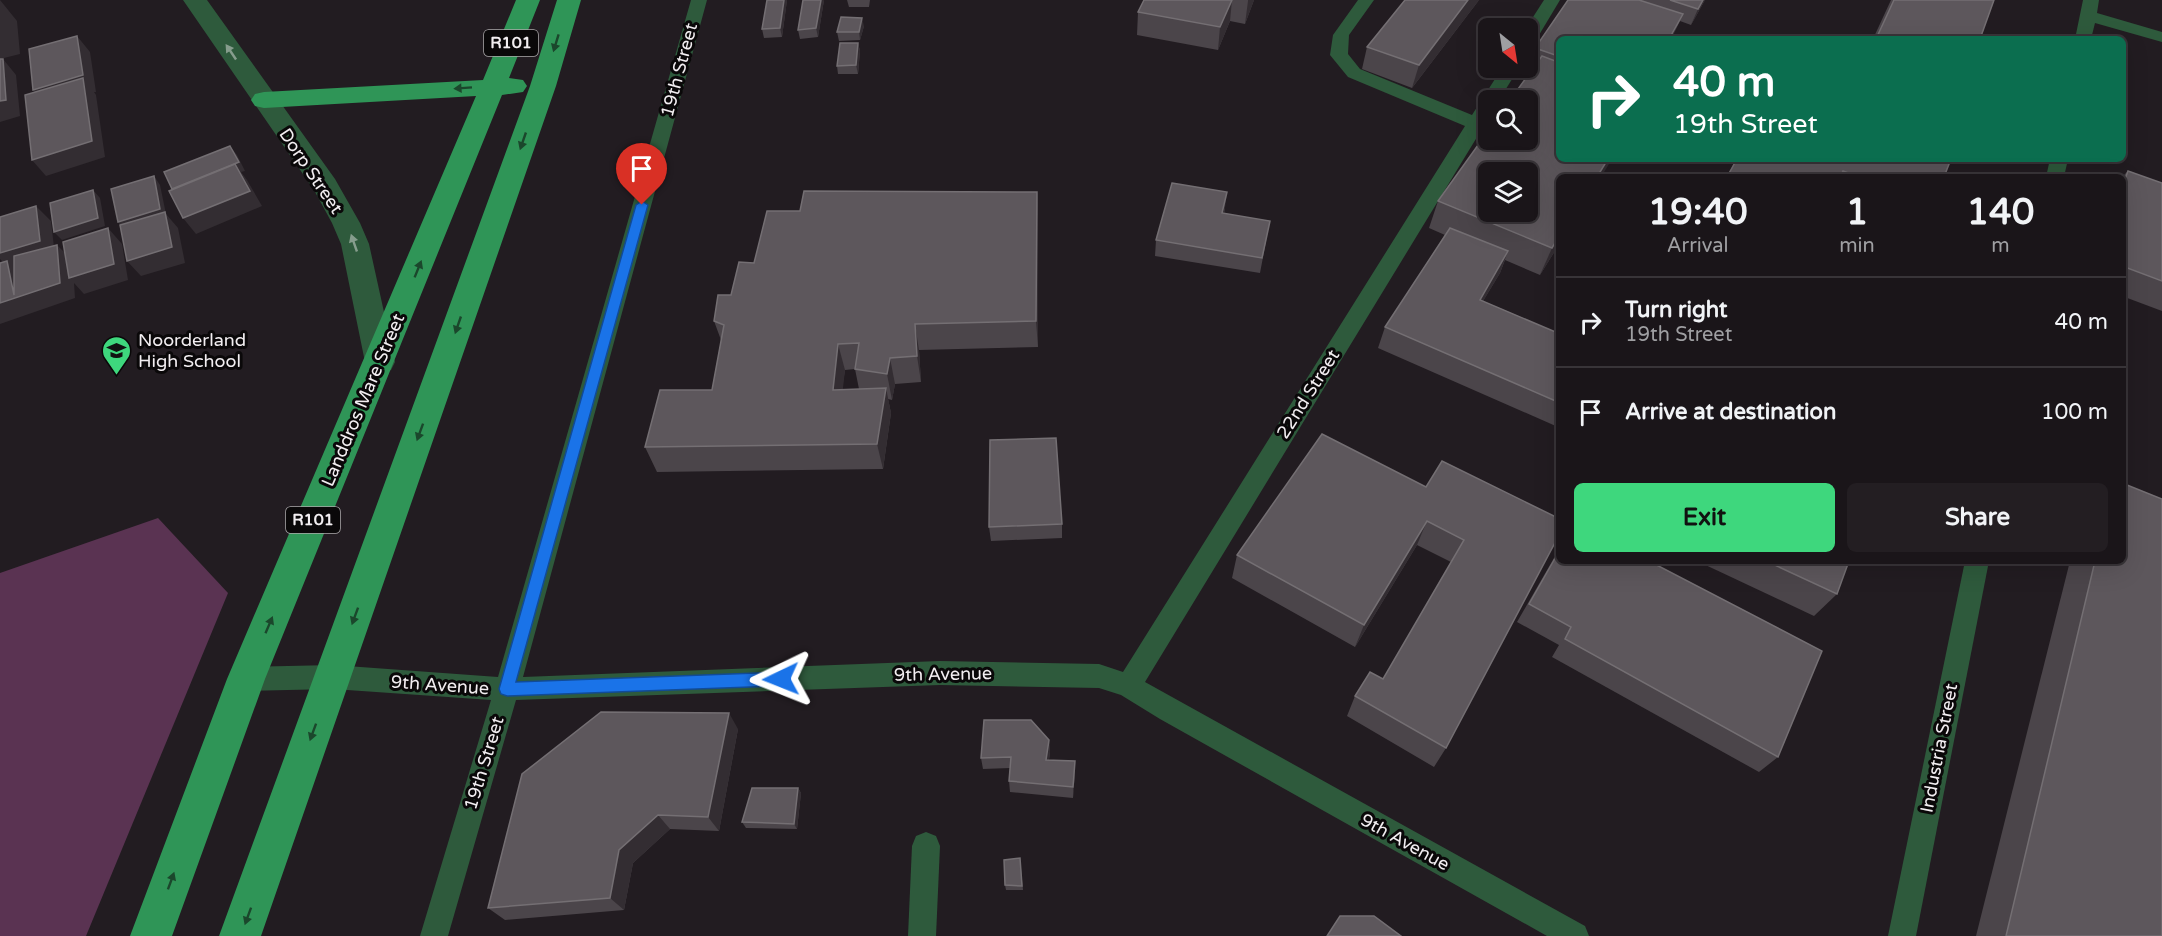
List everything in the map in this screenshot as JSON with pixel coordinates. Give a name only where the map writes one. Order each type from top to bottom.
[{"type":"main road","name":"Landdros Mare Street","points":[[151,936],[246,679],[380,362],[528,0]]},
{"type":"main road","name":"R101","points":[[240,936],[543,86],[569,0]]},
{"type":"main road","points":[[264,100],[494,86],[543,86]]},
{"type":"street","name":"Dorp Street","points":[[195,0],[325,186],[355,244],[380,362]]},
{"type":"lane","name":"19th Street","points":[[434,936],[479,774],[507,689],[699,0]]},
{"type":"lane","points":[[1366,0],[1341,35],[1339,55],[1354,73],[1476,124]]},
{"type":"lane","points":[[1538,23],[1552,0]]},
{"type":"lane","points":[[2084,36],[2089,8],[2162,37]]},
{"type":"lane","name":"22nd Street","points":[[1129,686],[1478,121]]},
{"type":"lane","name":"Industria Street","points":[[1902,936],[1976,564]]},
{"type":"lane","name":"9th Avenue","points":[[246,679],[333,677],[507,689],[940,673],[1098,676],[1129,686],[1169,711],[1575,936]]},
{"type":"lane","points":[[922,936],[926,846]]},
{"type":"shaded area","points":[[158,518],[228,593],[86,936],[0,936],[0,573]]},
{"type":"building","points":[[767,0],[784,0],[780,28],[762,29]]},
{"type":"building","points":[[803,0],[821,0],[816,28],[798,30]]},
{"type":"building","points":[[1144,0],[1232,0],[1220,27],[1138,12]]},
{"type":"building","points":[[1405,0],[1468,0],[1419,65],[1367,47]]},
{"type":"building","points":[[1568,0],[1639,0],[1683,14],[1671,36],[1556,36],[1556,55],[1538,49],[1538,44]]},
{"type":"building","points":[[1670,0],[1703,0],[1698,9]]},
{"type":"building","points":[[1894,0],[1994,0],[1981,36],[1877,36]]},
{"type":"building","points":[[841,17],[862,18],[859,32],[837,32]]},
{"type":"building","points":[[77,36],[83,75],[33,90],[29,49]]},
{"type":"building","points":[[840,43],[858,43],[856,65],[837,66]]},
{"type":"building","points":[[1542,56],[1556,61],[1556,162],[1606,162],[1599,174],[1556,174],[1556,241],[1552,248],[1489,222],[1538,222],[1538,162],[1478,162],[1478,217],[1438,201],[1478,145],[1478,150],[1538,150],[1538,90],[1517,90],[1526,78],[1538,78],[1538,62]]},
{"type":"building","points":[[0,59],[3,59],[6,100],[0,101]]},
{"type":"building","points":[[83,78],[92,141],[32,160],[25,95]]},
{"type":"building","points":[[230,146],[239,162],[172,189],[164,172]]},
{"type":"building","points":[[1735,162],[1950,162],[1945,174],[1851,174],[1843,171],[1842,174],[1729,174]]},
{"type":"building","points":[[235,164],[250,191],[183,218],[169,191]]},
{"type":"building","points":[[2128,171],[2162,183],[2162,281],[2126,268],[2126,176]]},
{"type":"building","points":[[154,176],[160,209],[118,222],[111,189]]},
{"type":"building","points":[[1172,183],[1227,192],[1222,213],[1270,221],[1262,258],[1156,240]]},
{"type":"building","points":[[93,190],[98,218],[54,232],[50,203]]},
{"type":"building","points":[[804,191],[1037,192],[1036,321],[915,324],[917,356],[890,358],[887,374],[855,369],[859,343],[838,344],[833,390],[886,388],[877,444],[645,447],[660,390],[712,390],[724,325],[714,321],[718,295],[731,295],[739,262],[754,263],[767,211],[800,211]]},
{"type":"building","points":[[36,206],[40,241],[0,253],[0,217]]},
{"type":"building","points":[[165,212],[172,247],[127,261],[120,225]]},
{"type":"building","points":[[108,228],[114,264],[69,278],[63,242]]},
{"type":"building","points":[[1450,228],[1508,251],[1480,300],[1556,332],[1556,401],[1385,327]]},
{"type":"building","points":[[57,245],[60,283],[0,303],[0,263],[7,261],[14,295],[14,256]]},
{"type":"building","points":[[1322,434],[1426,487],[1442,461],[1556,517],[1556,541],[1446,748],[1355,696],[1370,672],[1383,679],[1464,540],[1427,521],[1364,625],[1237,555]]},
{"type":"building","points":[[1056,438],[1062,524],[989,527],[990,440]]},
{"type":"building","points":[[2126,485],[2162,499],[2162,936],[2006,936],[2094,564],[2126,564]]},
{"type":"building","points":[[1556,557],[1556,564],[1655,564],[1822,651],[1778,757],[1565,639],[1571,627],[1529,604]]},
{"type":"building","points":[[1772,564],[1848,564],[1837,594]]},
{"type":"building","points":[[601,712],[729,713],[708,817],[658,815],[619,850],[610,898],[488,908],[522,774]]},
{"type":"building","points":[[984,720],[1031,720],[1049,740],[1046,760],[1075,761],[1073,787],[1009,781],[1011,757],[981,758]]},
{"type":"building","points":[[752,788],[798,788],[794,824],[742,822]]},
{"type":"building","points":[[1020,858],[1022,886],[1005,885],[1004,860]]},
{"type":"building","points":[[1340,916],[1374,916],[1401,936],[1327,936]]},
{"type":"place","name":"Noorderland High School","points":[[117,376]]},
{"type":"route","points":[[642,205],[507,689],[781,679]]}]
